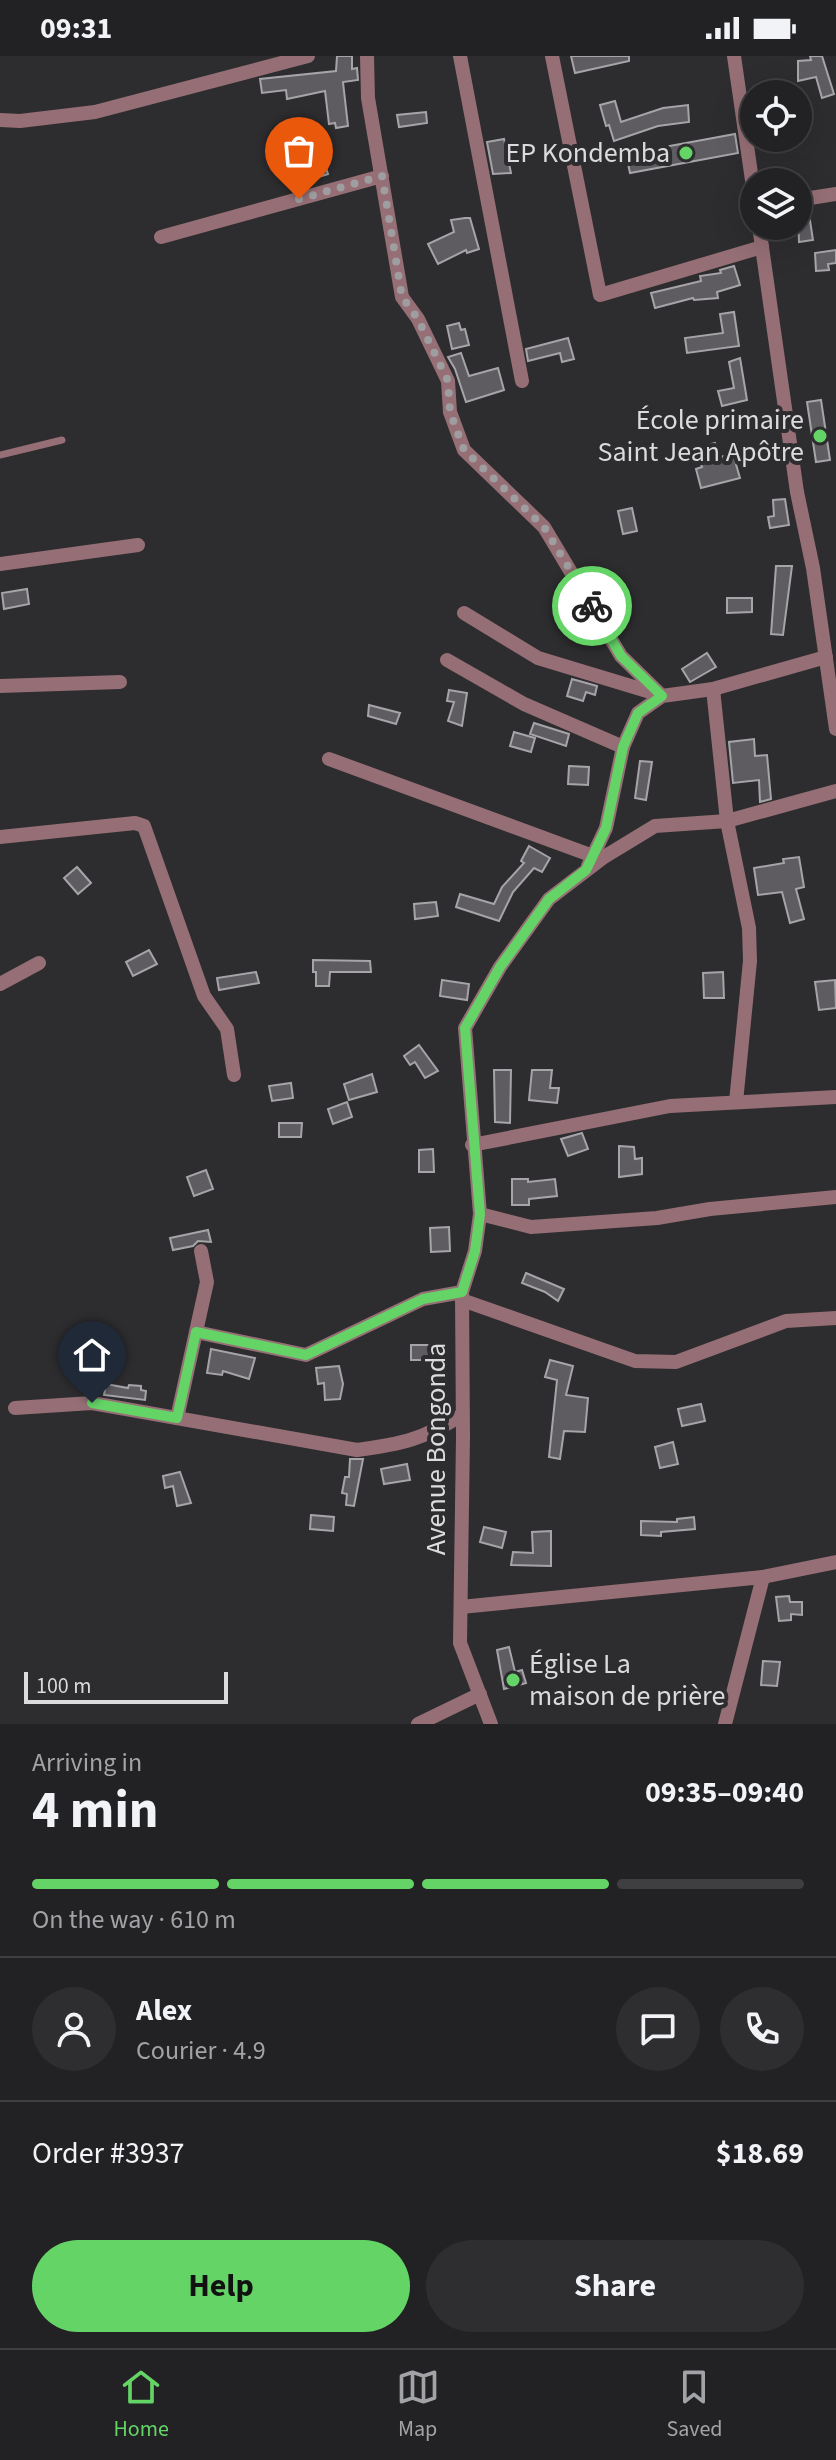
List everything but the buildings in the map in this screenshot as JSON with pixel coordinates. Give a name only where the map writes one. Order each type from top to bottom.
[{"type":"street","points":[[0,120],[20,121],[95,112],[308,56]]},
{"type":"street","points":[[367,56],[368,98],[402,297],[418,319],[448,381],[450,412],[464,450],[544,527],[621,656],[662,696]]},
{"type":"street","points":[[460,56],[522,381]]},
{"type":"street","points":[[552,56],[600,295],[762,247]]},
{"type":"street","points":[[734,56],[750,168]]},
{"type":"street","points":[[161,237],[382,176]]},
{"type":"street","points":[[812,198],[836,194]]},
{"type":"street","points":[[761,240],[797,492],[813,568],[836,729]]},
{"type":"street","points":[[0,564],[138,545]]},
{"type":"street","points":[[464,613],[538,658],[662,696],[713,689],[826,657]]},
{"type":"street","points":[[447,660],[524,704],[623,747]]},
{"type":"street","points":[[0,686],[120,682]]},
{"type":"street","points":[[713,689],[727,821],[749,928],[750,961],[736,1102]]},
{"type":"street","points":[[586,870],[606,828],[623,747],[638,713],[662,696]]},
{"type":"street","points":[[329,759],[593,856]]},
{"type":"street","points":[[586,870],[655,826],[727,821],[836,791]]},
{"type":"street","points":[[0,837],[135,823],[144,826],[204,996],[227,1029],[234,1075]]},
{"type":"street","name":"Avenue Bongonda","points":[[491,1724],[460,1643],[462,1296],[475,1251],[480,1214],[472,1145],[465,1028],[500,967],[549,899],[586,870]]},
{"type":"street","points":[[0,984],[39,963]]},
{"type":"street","points":[[472,1145],[670,1106],[836,1097]]},
{"type":"street","points":[[480,1214],[531,1227],[657,1218],[710,1209],[836,1197]]},
{"type":"street","points":[[177,1418],[207,1282],[201,1251]]},
{"type":"street","points":[[196,1332],[306,1355],[423,1299],[462,1296],[635,1361],[676,1362],[786,1321],[836,1318]]},
{"type":"street","points":[[15,1408],[92,1403],[357,1450],[402,1444],[431,1435],[462,1415]]},
{"type":"street","points":[[461,1607],[763,1577],[836,1562]]},
{"type":"street","points":[[725,1724],[763,1577]]},
{"type":"street","points":[[418,1724],[480,1694]]},
{"type":"lane","points":[[0,455],[62,440]]},
{"type":"way so far","points":[[299,199],[382,176],[402,297],[418,319],[448,381],[450,412],[464,450],[544,527],[592,606]]},
{"type":"place","name":"EP Kondemba","points":[[686,153]]},
{"type":"place","name":"École primaire Saint Jean Apôtre","points":[[820,436]]},
{"type":"place","name":"Église La maison de prière","points":[[513,1680]]},
{"type":"route","points":[[92,1403],[177,1418],[196,1332],[306,1355],[423,1299],[462,1292],[475,1251],[480,1214],[472,1145],[465,1028],[500,967],[549,899],[586,870],[606,828],[623,747],[638,713],[662,696],[621,656],[592,606]]}]
